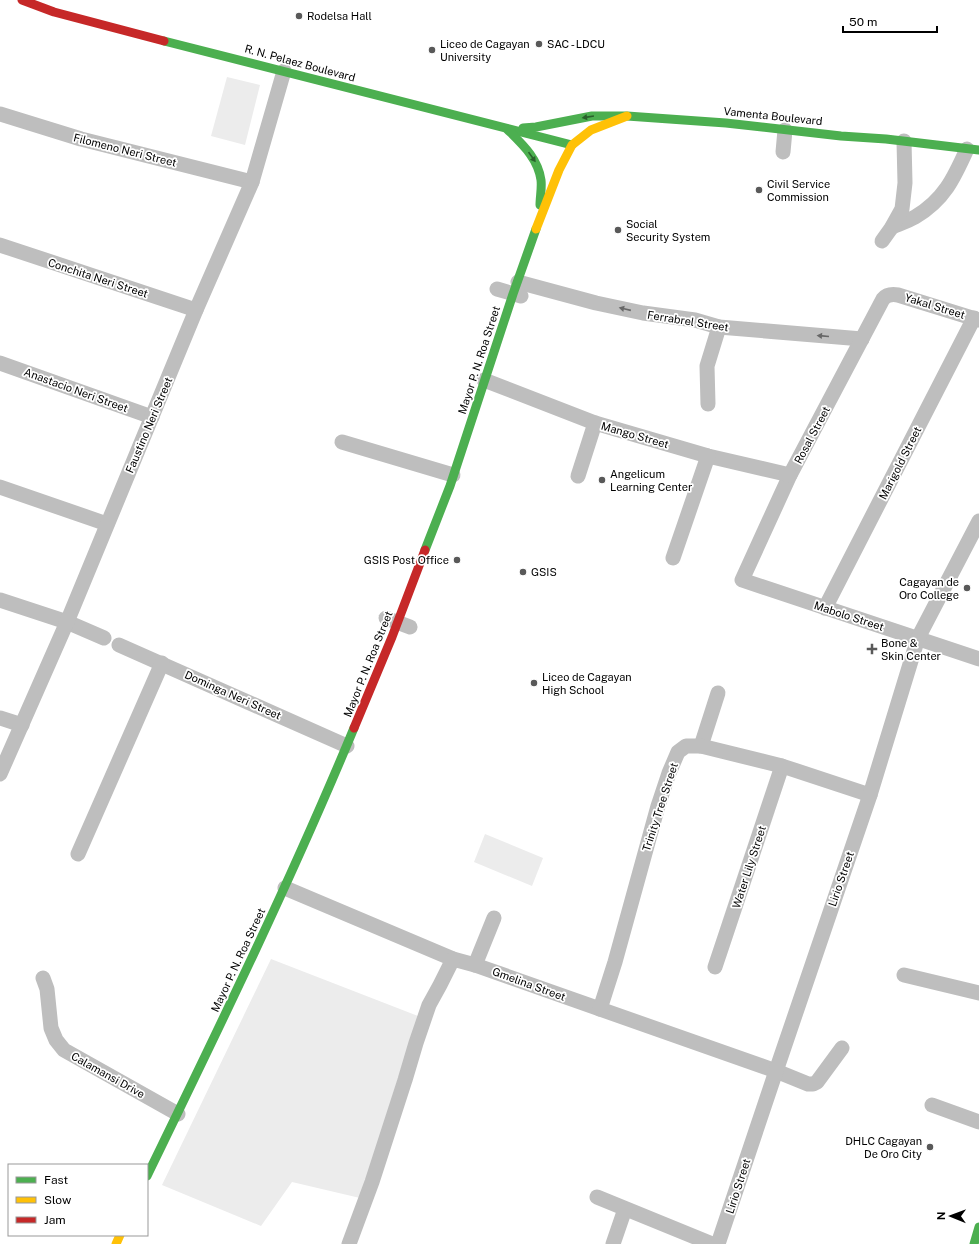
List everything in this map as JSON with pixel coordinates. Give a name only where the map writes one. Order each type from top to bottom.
[{"type":"main road","name":"R. N. Pelaez Boulevard","points":[[22,0],[54,12],[137,34],[572,145]]},
{"type":"main road","points":[[506,128],[536,128],[592,116],[627,116]]},
{"type":"main road","name":"Vamenta Boulevard","points":[[572,145],[591,130],[627,116],[678,119],[904,141],[973,150]]},
{"type":"main road","points":[[506,128],[525,146],[537,163],[541,180],[532,219]]},
{"type":"main road","name":"Mayor P. N. Roa Street","points":[[148,1174],[285,888],[347,746],[398,622],[442,507],[484,380],[518,291],[532,219],[572,145]]},
{"type":"main road","points":[[974,1244],[979,1227]]},
{"type":"street","name":"Faustino Neri Street","points":[[0,774],[67,622],[196,310],[252,182],[284,71]]},
{"type":"street","name":"Filomeno Neri Street","points":[[0,114],[75,138],[252,182]]},
{"type":"street","points":[[783,152],[785,130]]},
{"type":"street","points":[[882,241],[902,209],[905,183],[904,141]]},
{"type":"street","points":[[892,227],[914,218],[928,209],[940,196],[973,150]]},
{"type":"street","name":"Conchita Neri Street","points":[[0,246],[196,310]]},
{"type":"street","name":"Ferrabrel Street","points":[[497,289],[596,303],[643,314],[695,320],[719,327],[862,339]]},
{"type":"street","name":"Yakal Street","points":[[890,295],[898,295],[976,319]]},
{"type":"street","name":"Rosal Street","points":[[742,580],[790,475],[883,299],[885,296],[890,295]]},
{"type":"street","name":"Marigold Street","points":[[826,608],[976,319]]},
{"type":"street","points":[[708,404],[707,366],[719,327]]},
{"type":"street","name":"Anastacio Neri Street","points":[[0,363],[152,417]]},
{"type":"street","name":"Mango Street","points":[[484,380],[595,423],[708,456],[790,475]]},
{"type":"street","points":[[578,476],[595,423]]},
{"type":"street","points":[[342,442],[453,475]]},
{"type":"street","points":[[673,558],[708,456]]},
{"type":"street","points":[[0,487],[107,524]]},
{"type":"street","name":"Lirio Street","points":[[718,1244],[870,795],[918,638],[979,521]]},
{"type":"street","name":"Mabolo Street","points":[[742,580],[979,659]]},
{"type":"street","points":[[0,600],[67,622],[104,638]]},
{"type":"street","name":"Dominga Neri Street","points":[[119,645],[347,746]]},
{"type":"street","points":[[78,854],[162,663]]},
{"type":"street","points":[[701,746],[718,693]]},
{"type":"street","points":[[0,718],[22,725]]},
{"type":"street","name":"Trinity Tree Street","points":[[600,1009],[615,962],[658,806],[668,774],[678,752],[686,746],[701,746],[782,766],[870,795]]},
{"type":"street","name":"Water Lily Street","points":[[715,968],[782,766]]},
{"type":"street","name":"Gmelina Street","points":[[285,888],[453,959],[475,965],[600,1009],[776,1071],[808,1084],[817,1082],[842,1048]]},
{"type":"street","points":[[475,965],[494,918]]},
{"type":"street","points":[[349,1244],[372,1182],[429,1005],[453,959]]},
{"type":"street","points":[[904,975],[979,993]]},
{"type":"street","name":"Calamansi Drive","points":[[43,978],[47,989],[51,1028],[56,1040],[64,1050],[178,1114]]},
{"type":"street","points":[[932,1106],[979,1122]]},
{"type":"street","points":[[597,1197],[712,1244]]},
{"type":"street","points":[[613,1244],[625,1209]]},
{"type":"shaded area","points":[[227,77],[260,85],[245,145],[211,136]]},
{"type":"shaded area","points":[[485,834],[543,858],[532,886],[474,862]]},
{"type":"shaded area","points":[[271,959],[418,1016],[360,1198],[292,1182],[261,1226],[162,1185]]},
{"type":"traffic: fast","points":[[164,41],[572,145]]},
{"type":"traffic: fast","points":[[523,128],[536,127],[592,116],[627,116],[726,123],[979,150]]},
{"type":"traffic: fast","points":[[507,129],[518,140],[537,165],[541,180],[540,205]]},
{"type":"traffic: fast","points":[[425,550],[450,486],[536,229]]},
{"type":"traffic: fast","points":[[148,1174],[280,898],[354,728]]},
{"type":"traffic: fast","points":[[974,1244],[979,1227]]},
{"type":"traffic: slow","points":[[536,229],[559,170],[572,145],[591,130],[627,116]]},
{"type":"traffic: slow","points":[[116,1244],[120,1236]]},
{"type":"traffic: jam","points":[[22,0],[54,12],[164,41]]},
{"type":"traffic: jam","points":[[354,728],[392,637],[425,550]]},
{"type":"place","name":"Rodelsa Hall","points":[[299,16]]},
{"type":"place","name":"SAC - LDCU","points":[[539,44]]},
{"type":"place","name":"Liceo de Cagayan University","points":[[432,50]]},
{"type":"place","name":"Civil Service Commission","points":[[759,190]]},
{"type":"place","name":"Social Security System","points":[[618,230]]},
{"type":"place","name":"Angelicum Learning Center","points":[[602,480]]},
{"type":"place","name":"GSIS Post Office","points":[[457,560]]},
{"type":"place","name":"GSIS","points":[[523,572]]},
{"type":"place","name":"Cagayan de Oro College","points":[[967,588]]},
{"type":"place","name":"Bone & Skin Center","points":[[872,649]]},
{"type":"place","name":"Liceo de Cagayan High School","points":[[534,683]]},
{"type":"place","name":"DHLC Cagayan De Oro City","points":[[930,1147]]}]
